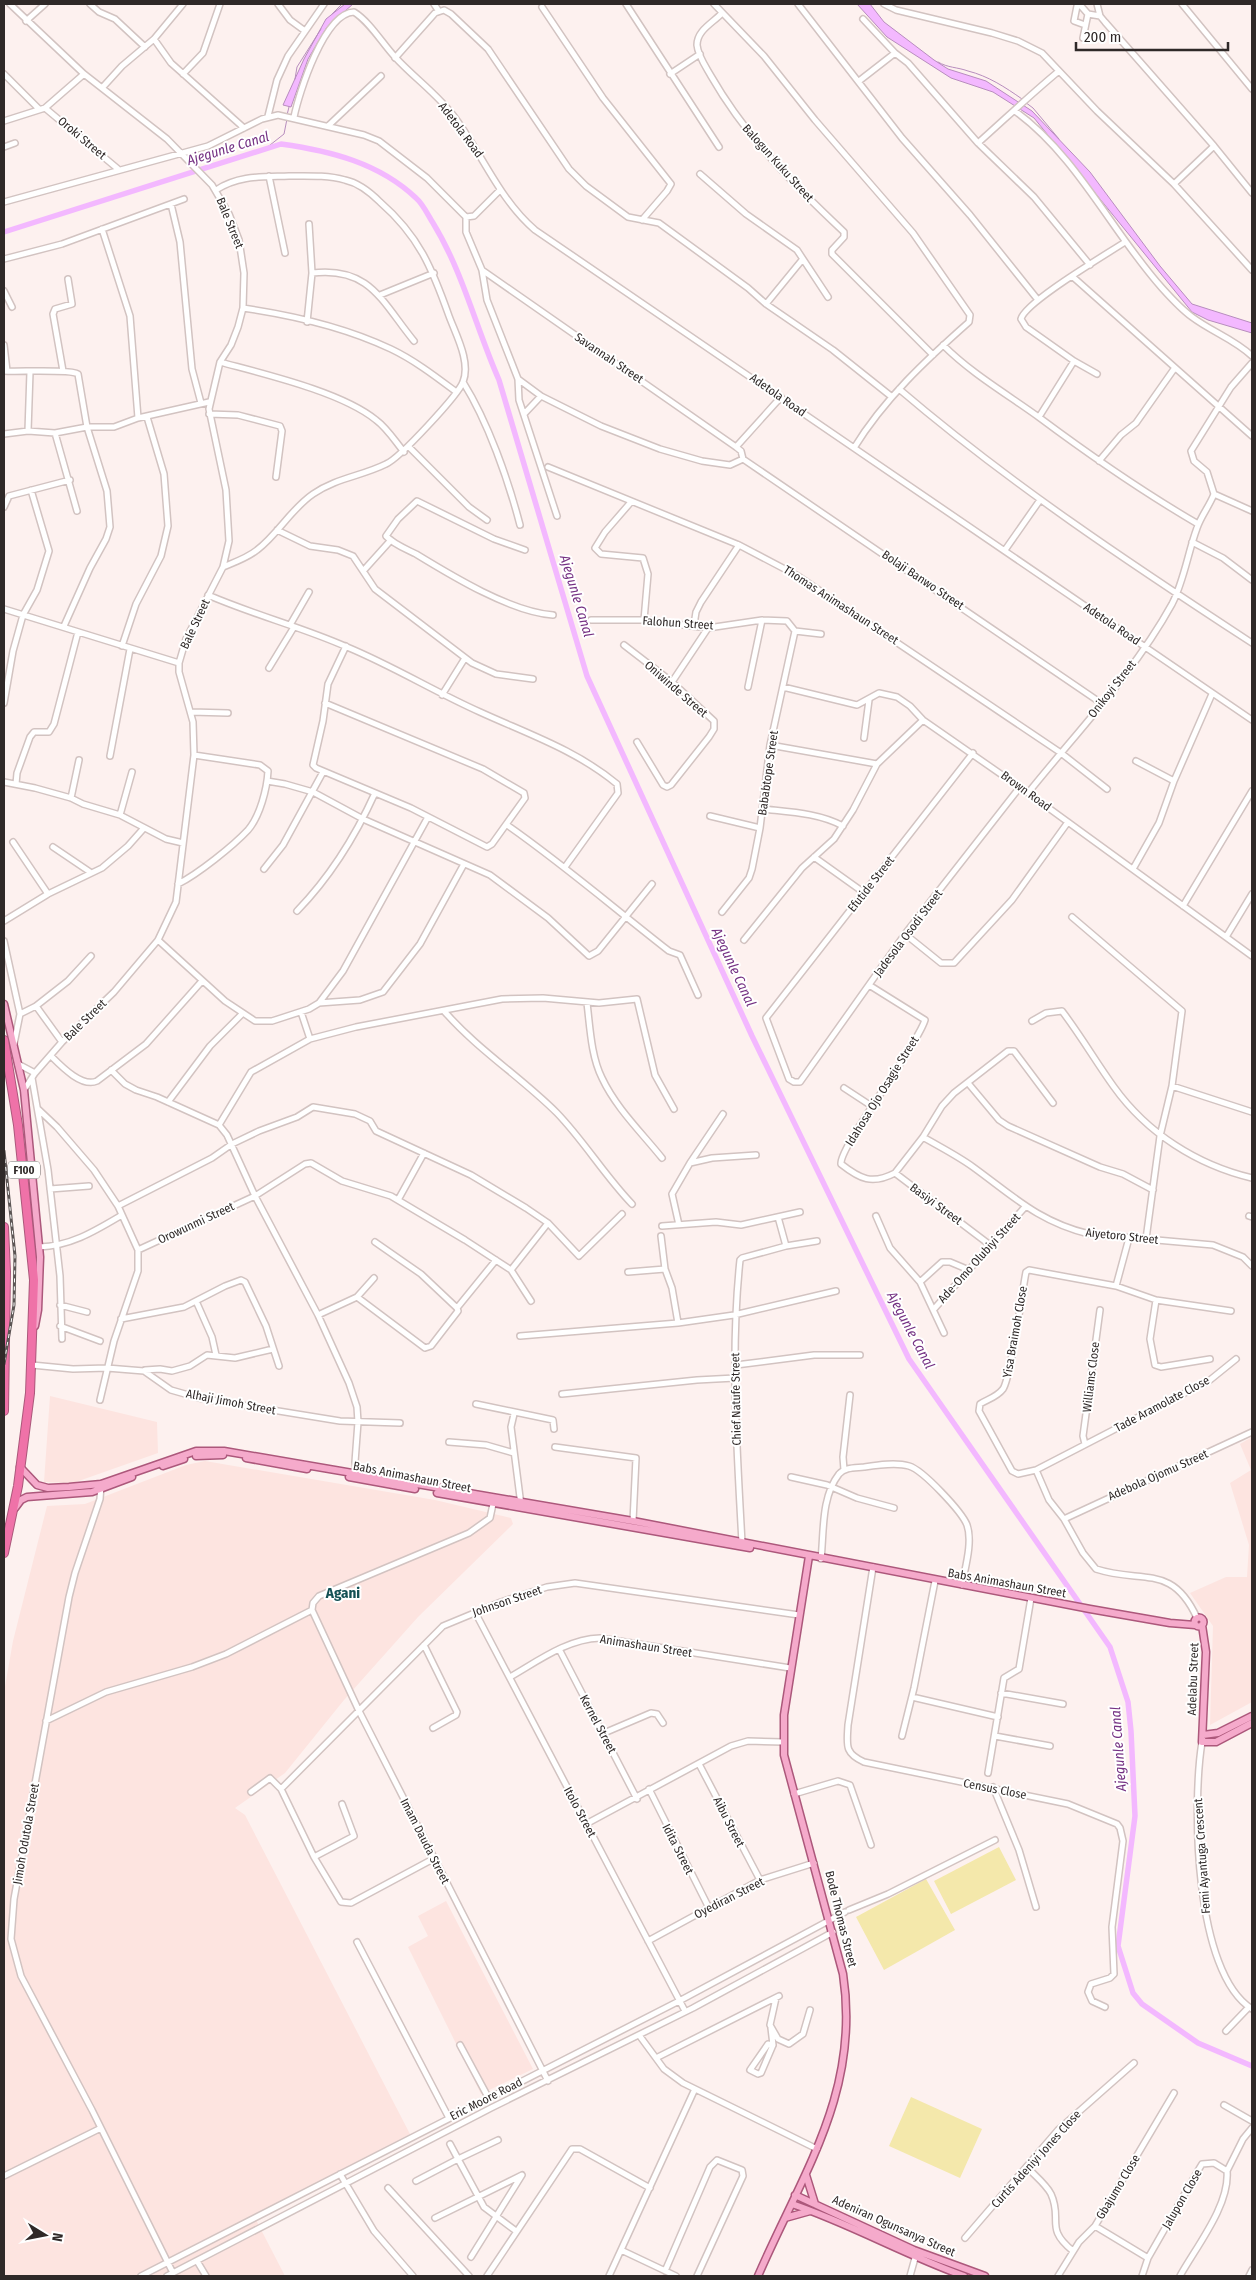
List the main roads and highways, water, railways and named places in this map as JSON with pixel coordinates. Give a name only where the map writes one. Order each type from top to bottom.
[{"type":"highway","name":"F100","points":[[4,1040],[18,1125],[32,1249],[34,1335],[14,1510],[4,1553]]},
{"type":"highway","points":[[4,1227],[4,1412]]},
{"type":"main road","points":[[4,1004],[24,1090],[39,1247],[38,1310],[34,1335]]},
{"type":"main road","name":"Babs Animashaun Street","points":[[14,1510],[21,1500],[27,1497],[101,1486],[171,1459],[203,1450],[361,1474],[521,1506],[873,1568],[1058,1604],[1170,1623],[1198,1622]]},
{"type":"main road","name":"Babs Animashaun Street","points":[[270,1460],[493,1504],[633,1521],[813,1558]]},
{"type":"main road","name":"Babs Animashaun Street","points":[[20,1466],[32,1482],[43,1488],[101,1486]]},
{"type":"main road","name":"Bode Thomas Street","points":[[758,2276],[806,2175],[836,2101],[848,2025],[843,1974],[794,1794],[783,1742],[790,1668],[813,1558]]},
{"type":"main road","name":"Adelabu Street","points":[[1198,1622],[1206,1652],[1202,1742]]},
{"type":"main road","points":[[1202,1742],[1252,1716]]},
{"type":"main road","points":[[1202,1742],[1216,1742],[1252,1722]]},
{"type":"main road","points":[[785,2218],[814,2208],[806,2175]]},
{"type":"main road","name":"Adeniran Ogunsanya Street","points":[[795,2195],[814,2208],[892,2243],[985,2276]]},
{"type":"main road","name":"Adeniran Ogunsanya Street","points":[[792,2204],[814,2208]]},
{"type":"main road","name":"Adeniran Ogunsanya Street","points":[[892,2243],[914,2258],[946,2273],[964,2276]]},
{"type":"waterway","points":[[332,14],[342,4]]},
{"type":"waterway","points":[[295,79],[297,67],[321,29]]},
{"type":"waterway","points":[[938,62],[989,79],[1022,99]]},
{"type":"waterway","points":[[1025,102],[1033,108],[1059,139]]},
{"type":"waterway","points":[[287,115],[289,107]]},
{"type":"waterway","points":[[265,149],[284,134],[287,119]]},
{"type":"waterway","name":"Ajegunle Canal","points":[[4,232],[281,144],[318,150],[370,167],[402,186],[423,206],[453,261],[499,380],[587,676],[752,1036],[909,1359],[1110,1647],[1128,1702],[1131,1731],[1135,1816],[1118,1946],[1133,1993],[1142,2004],[1198,2043],[1252,2066]]},
{"type":"railway","points":[[4,1151],[15,1256],[14,1305],[4,1364]]},
{"type":"district","name":"Agani","points":[[343,1593]]}]
